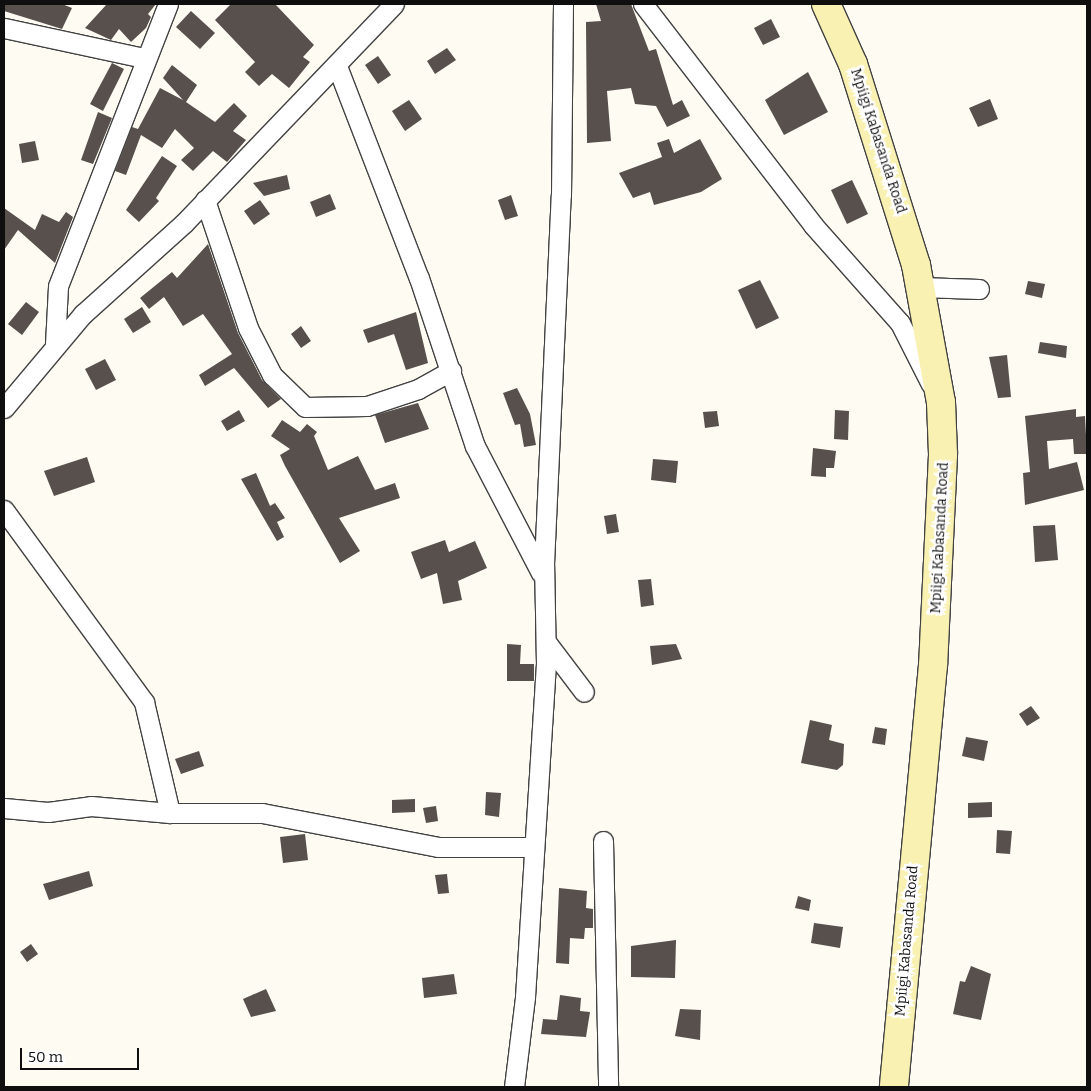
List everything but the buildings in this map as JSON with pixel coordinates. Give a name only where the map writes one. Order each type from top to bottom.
[{"type":"main road","name":"Mpiigi Kabasanda Road","points":[[826,4],[853,64],[920,287],[940,402],[944,455],[933,665],[894,1087]]},
{"type":"street","points":[[55,344],[58,286],[144,58],[168,4]]},
{"type":"street","points":[[4,408],[55,344],[205,200],[337,66],[394,4]]},
{"type":"street","points":[[514,1087],[526,997],[546,643],[544,581],[561,195],[563,4]]},
{"type":"street","points":[[643,4],[813,225],[900,323],[940,402]]},
{"type":"street","points":[[4,28],[144,58]]},
{"type":"street","points":[[337,66],[451,371],[476,446],[544,581]]},
{"type":"street","points":[[205,200],[248,328],[272,375],[305,407],[366,406],[418,389],[451,371]]},
{"type":"street","points":[[920,287],[979,289]]},
{"type":"street","points":[[4,510],[144,702],[170,814]]},
{"type":"street","points":[[546,643],[584,692]]},
{"type":"street","points":[[4,808],[48,812],[91,806],[170,814],[262,813],[438,847],[533,847]]},
{"type":"street","points":[[603,841],[608,1087]]}]
